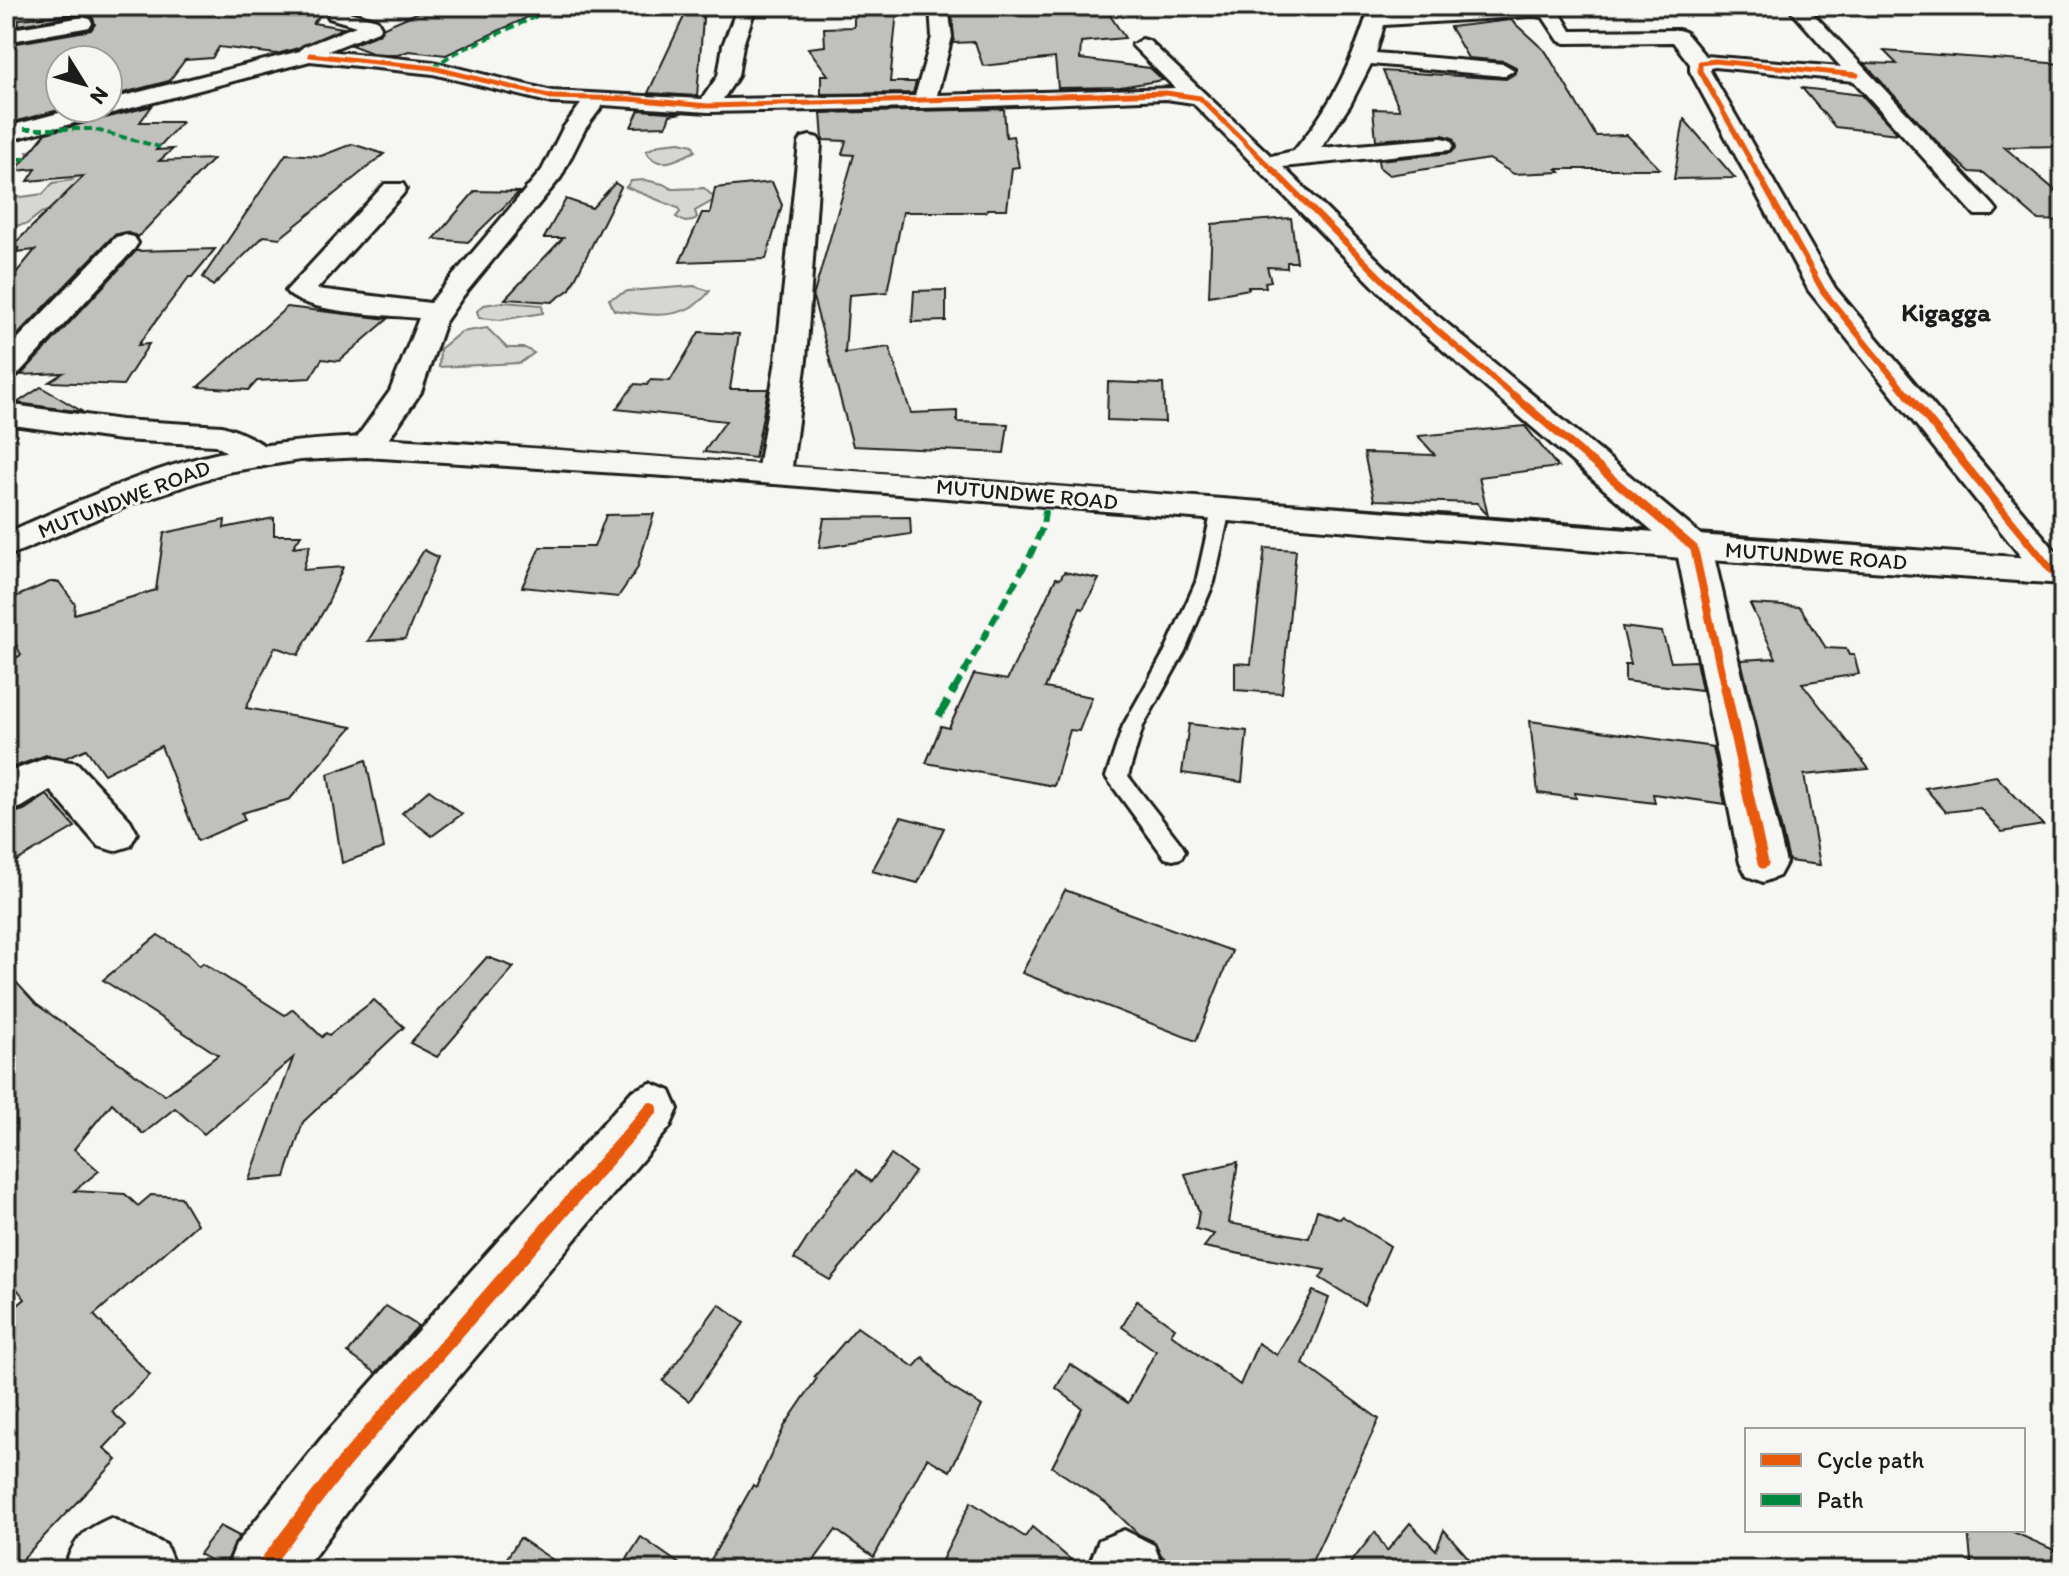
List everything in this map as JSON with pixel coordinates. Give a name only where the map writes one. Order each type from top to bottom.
[{"type":"street","points":[[74,44],[80,39],[83,23],[98,6]]},
{"type":"street","points":[[310,55],[310,51],[371,27],[370,24],[336,14],[336,6]]},
{"type":"street","points":[[708,106],[728,76],[733,45],[747,6]]},
{"type":"street","points":[[924,102],[942,37],[939,6]]},
{"type":"street","points":[[1796,6],[1984,210]]},
{"type":"street","points":[[1302,156],[1320,135],[1366,58],[1378,14],[1533,10],[1551,13],[1554,23],[1566,37],[1678,36],[1700,63],[1700,71],[1823,291],[2058,571]]},
{"type":"street","points":[[6,36],[83,23]]},
{"type":"street","points":[[1142,45],[1411,308],[1694,548],[1763,863]]},
{"type":"street","points":[[124,103],[310,55],[433,68],[552,97],[630,99],[708,106],[1166,93],[1194,95]]},
{"type":"street","points":[[1366,58],[1504,70]]},
{"type":"street","points":[[1700,63],[1715,61],[1857,75]]},
{"type":"street","points":[[153,96],[193,105]]},
{"type":"street","points":[[366,447],[405,392],[431,322],[452,291],[553,172],[574,128],[596,99]]},
{"type":"street","points":[[6,134],[44,121]]},
{"type":"street","points":[[774,474],[791,360],[810,143]]},
{"type":"street","points":[[1266,164],[1302,156],[1442,145]]},
{"type":"street","points":[[394,189],[300,291],[312,297],[438,312]]},
{"type":"street","points":[[6,369],[125,243]]},
{"type":"street","points":[[6,414],[121,430],[222,436],[259,457]]},
{"type":"street","name":"MUTUNDWE ROAD","points":[[13,537],[221,463],[300,450],[366,447],[774,474],[1694,548],[2058,571]]},
{"type":"street","points":[[6,795],[50,772],[62,775],[114,833]]},
{"type":"street","points":[[261,1570],[344,1462],[651,1109]]},
{"type":"street","points":[[97,1570],[111,1553],[141,1570]]},
{"type":"lane","points":[[1173,851],[1117,777],[1133,726],[1175,651],[1205,582],[1221,510]]},
{"type":"shaded area","points":[[680,142],[693,145],[695,151],[662,162],[656,161],[646,151],[661,144]]},
{"type":"shaded area","points":[[64,144],[115,152],[122,158],[103,164],[110,165],[109,170],[130,168],[148,176],[143,182],[114,189],[94,204],[62,206],[41,213],[27,224],[6,227],[6,199],[43,194],[53,183],[72,180],[85,165],[31,162],[27,152],[41,146]]},
{"type":"shaded area","points":[[645,180],[672,189],[704,188],[716,199],[695,211],[697,217],[693,221],[685,222],[676,217],[680,212],[678,208],[626,187],[631,181]]},
{"type":"shaded area","points":[[694,286],[710,291],[690,308],[666,314],[614,310],[609,299],[628,291]]},
{"type":"shaded area","points":[[503,302],[542,305],[543,313],[501,320],[479,318],[477,311],[484,305]]},
{"type":"shaded area","points":[[487,328],[507,348],[525,348],[534,353],[520,363],[439,367],[440,349],[461,332]]},
{"type":"building","points":[[201,6],[324,6],[325,10],[313,23],[343,28],[277,54],[219,47],[212,58],[185,60],[169,81],[124,93],[124,44],[44,44],[44,114],[6,124],[6,45],[91,30],[95,24],[93,18],[84,14],[18,25],[19,19],[144,8],[142,14]]},
{"type":"building","points":[[433,6],[552,6],[446,55],[409,51],[397,55],[372,53],[351,45]]},
{"type":"building","points":[[689,6],[704,6],[697,96],[648,93]]},
{"type":"building","points":[[1071,6],[1074,10],[1105,8],[1125,38],[1081,42],[1080,59],[1150,68],[1163,80],[1120,87],[1058,88],[1055,58],[983,66],[975,42],[954,43],[954,7]]},
{"type":"building","points":[[897,11],[890,82],[916,82],[913,93],[821,94],[821,75],[828,75],[808,48],[825,46],[824,28],[854,27],[854,12]]},
{"type":"building","points":[[1511,20],[1546,52],[1596,136],[1627,135],[1660,169],[1557,169],[1560,172],[1514,174],[1489,159],[1389,175],[1379,167],[1378,160],[1450,153],[1456,147],[1453,138],[1443,135],[1376,140],[1373,109],[1400,110],[1383,71],[1506,79],[1516,73],[1516,67],[1504,61],[1468,58],[1450,27]]},
{"type":"building","points":[[1884,51],[2063,64],[2063,146],[2004,147],[2063,197],[2063,221],[2038,220],[1984,173],[1970,172],[1942,147],[1864,63],[1897,64]]},
{"type":"building","points":[[1802,88],[1862,95],[1898,134],[1835,127]]},
{"type":"building","points":[[152,106],[140,122],[182,122],[156,150],[173,149],[159,161],[213,159],[138,237],[126,232],[114,235],[6,347],[6,285],[35,250],[16,252],[19,248],[9,249],[84,176],[28,181],[36,169],[15,171],[46,133],[81,124],[124,124],[124,113]]},
{"type":"building","points":[[1004,109],[1006,137],[1013,136],[1019,167],[1012,168],[1007,209],[903,212],[887,292],[849,295],[845,353],[889,347],[911,413],[957,411],[957,422],[1008,424],[1004,453],[853,446],[813,297],[854,155],[842,154],[846,141],[823,140],[821,113]]},
{"type":"building","points":[[639,110],[682,113],[670,115],[666,126],[631,127]]},
{"type":"building","points":[[1684,119],[1735,178],[1674,179]]},
{"type":"building","points":[[352,144],[384,154],[280,238],[264,236],[213,286],[203,277],[286,154],[321,156]]},
{"type":"building","points":[[772,182],[782,205],[766,259],[680,262],[702,213],[710,213],[715,188]]},
{"type":"building","points":[[615,183],[621,187],[570,289],[552,302],[505,299],[563,238],[544,238],[566,199],[592,208]]},
{"type":"building","points":[[475,191],[519,192],[468,242],[434,239]]},
{"type":"building","points":[[1291,218],[1297,262],[1287,262],[1287,268],[1267,267],[1271,281],[1265,282],[1266,287],[1248,287],[1209,296],[1212,224]]},
{"type":"building","points":[[215,249],[189,277],[138,345],[149,344],[123,385],[49,382],[63,373],[21,375],[136,251]]},
{"type":"building","points":[[946,290],[946,321],[912,322],[914,291]]},
{"type":"building","points":[[287,307],[388,319],[339,361],[322,359],[310,378],[257,381],[249,390],[198,387]]},
{"type":"building","points":[[699,332],[739,334],[730,389],[768,389],[755,458],[704,452],[726,421],[616,409],[635,384],[647,385],[650,380],[670,381]]},
{"type":"building","points":[[1108,382],[1163,384],[1165,422],[1107,420]]},
{"type":"building","points":[[41,387],[83,412],[17,403]]},
{"type":"building","points":[[1525,426],[1558,467],[1479,477],[1488,516],[1477,503],[1374,500],[1364,453],[1435,455],[1418,436]]},
{"type":"building","points":[[654,514],[637,569],[618,597],[522,587],[540,547],[594,547],[606,515]]},
{"type":"building","points":[[910,517],[911,534],[819,548],[824,518]]},
{"type":"building","points":[[274,518],[274,535],[301,535],[293,547],[310,545],[303,570],[343,567],[327,605],[298,655],[275,647],[246,708],[352,727],[290,799],[242,813],[245,820],[198,841],[161,746],[104,774],[86,749],[65,758],[46,755],[6,770],[6,663],[21,655],[6,623],[6,601],[50,582],[59,582],[75,604],[74,614],[156,590],[164,533],[225,520],[224,528]]},
{"type":"building","points":[[1265,548],[1296,550],[1282,693],[1235,690],[1235,663],[1251,664]]},
{"type":"building","points":[[424,550],[438,557],[405,639],[368,641]]},
{"type":"building","points":[[1064,572],[1099,579],[1083,609],[1080,608],[1045,688],[1092,697],[1079,731],[1070,730],[1054,786],[926,763],[941,726],[949,728],[974,674],[1007,680],[1056,578],[1060,579]]},
{"type":"building","points":[[1750,604],[1800,607],[1826,648],[1846,649],[1849,655],[1854,655],[1859,674],[1802,683],[1869,769],[1804,775],[1820,865],[1789,861],[1741,660],[1776,658]]},
{"type":"building","points":[[1622,627],[1662,632],[1671,662],[1696,661],[1702,690],[1625,681],[1625,664],[1631,664]]},
{"type":"building","points":[[1530,721],[1713,747],[1725,804],[1653,794],[1655,803],[1575,793],[1576,798],[1538,793]]},
{"type":"building","points":[[1189,724],[1247,731],[1242,782],[1182,773]]},
{"type":"building","points":[[366,760],[384,848],[342,863],[328,774]]},
{"type":"building","points":[[1996,776],[2043,825],[2002,832],[1980,808],[1946,812],[1925,788]]},
{"type":"building","points":[[429,790],[462,814],[432,836],[402,813]]},
{"type":"building","points":[[47,795],[75,827],[6,867],[6,815],[24,810]]},
{"type":"building","points":[[901,817],[944,828],[918,883],[872,871]]},
{"type":"building","points":[[1065,890],[1232,951],[1196,1041],[1022,973]]},
{"type":"building","points":[[158,935],[189,954],[199,966],[203,963],[285,1015],[293,1009],[322,1037],[326,1033],[329,1035],[374,1000],[404,1027],[303,1122],[285,1177],[249,1180],[293,1058],[204,1134],[175,1108],[143,1134],[112,1103],[74,1149],[99,1171],[74,1191],[125,1194],[138,1206],[151,1195],[181,1197],[197,1224],[94,1315],[150,1375],[112,1412],[126,1425],[104,1448],[117,1460],[12,1570],[6,1570],[6,1315],[25,1299],[6,1275],[6,971],[36,1004],[165,1095],[218,1055],[103,980]]},
{"type":"building","points":[[487,957],[514,967],[437,1057],[410,1043]]},
{"type":"building","points":[[891,1155],[915,1172],[830,1280],[794,1259],[835,1195],[857,1170],[871,1182]]},
{"type":"building","points":[[1238,1162],[1229,1223],[1309,1238],[1317,1210],[1340,1219],[1342,1216],[1390,1246],[1364,1305],[1320,1278],[1325,1270],[1204,1247],[1214,1234],[1196,1229],[1199,1212],[1185,1174]]},
{"type":"building","points":[[1313,1291],[1329,1298],[1303,1364],[1379,1419],[1308,1570],[1177,1570],[1161,1555],[1155,1542],[1138,1534],[1106,1503],[1052,1467],[1082,1408],[1056,1388],[1070,1364],[1128,1403],[1156,1351],[1122,1327],[1137,1301],[1175,1328],[1171,1334],[1240,1385],[1258,1343],[1277,1355]]},
{"type":"building","points":[[719,1304],[744,1323],[689,1401],[663,1381]]},
{"type":"building","points":[[386,1306],[418,1326],[376,1373],[348,1353]]},
{"type":"building","points":[[857,1327],[914,1367],[923,1357],[950,1387],[982,1406],[950,1471],[927,1458],[874,1557],[836,1530],[807,1570],[705,1570],[753,1485],[756,1487],[785,1425],[817,1378],[814,1377]]},
{"type":"building","points":[[971,1502],[1025,1537],[1032,1527],[1083,1570],[937,1570]]},
{"type":"building","points":[[1410,1523],[1436,1550],[1444,1530],[1479,1570],[1345,1570],[1375,1532],[1387,1551]]},
{"type":"building","points":[[220,1526],[239,1536],[224,1568],[199,1554]]},
{"type":"building","points":[[1968,1532],[2014,1532],[2063,1554],[2063,1570],[1972,1570]]},
{"type":"building","points":[[641,1537],[688,1570],[620,1570]]},
{"type":"building","points":[[520,1538],[568,1570],[499,1570]]},
{"type":"marked path","points":[[433,68],[451,55],[559,6]]},
{"type":"marked path","points":[[24,129],[92,129],[160,147]]},
{"type":"marked path","points":[[6,159],[29,159]]},
{"type":"marked path","points":[[939,716],[1030,556],[1043,526],[1047,496]]},
{"type":"cycle path","points":[[310,55],[433,68],[552,97],[630,99],[708,106],[1166,93],[1200,98],[1411,308],[1694,548],[1763,863]]},
{"type":"cycle path","points":[[1857,75],[1715,61],[1700,63],[1700,71],[1823,291],[2052,571]]},
{"type":"cycle path","points":[[261,1570],[344,1462],[651,1109]]},
{"type":"district","name":"Kigagga","points":[[1946,312]]}]
